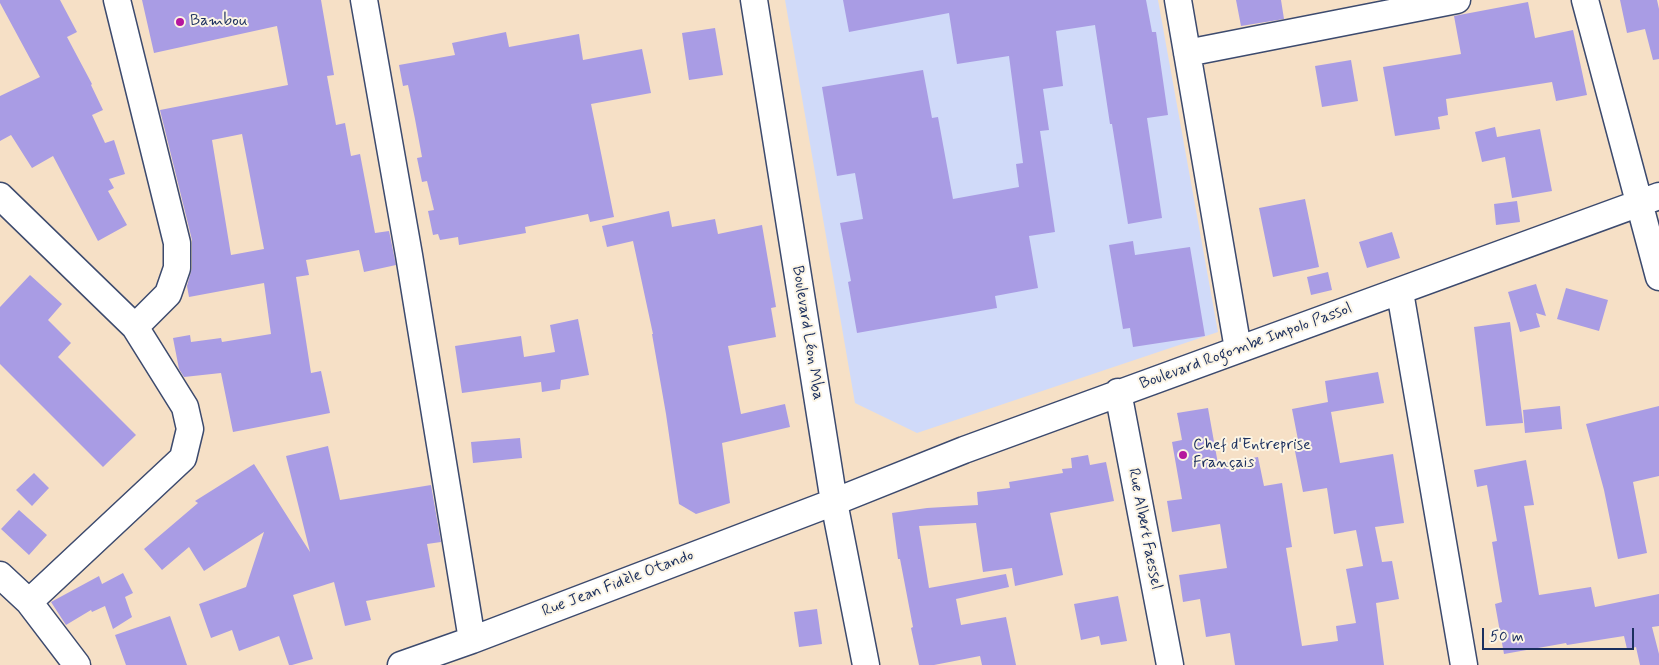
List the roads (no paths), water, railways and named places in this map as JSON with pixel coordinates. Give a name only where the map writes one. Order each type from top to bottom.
[{"type":"street","points":[[117,0],[177,243],[177,268],[168,294],[135,327]]},
{"type":"street","points":[[364,0],[409,255],[472,640]]},
{"type":"street","name":"Boulevard Léon Mba","points":[[754,0],[834,502],[866,665]]},
{"type":"street","points":[[1178,0],[1238,349]]},
{"type":"street","points":[[1187,53],[1457,0]]},
{"type":"street","points":[[1585,0],[1649,199],[1659,277]]},
{"type":"street","points":[[0,196],[135,327],[185,407],[190,429],[183,458],[29,602]]},
{"type":"street","name":"Boulevard Rogombe Impolo Passol","points":[[834,502],[964,450],[1118,392],[1400,292],[1649,199]]},
{"type":"street","points":[[1400,292],[1464,665]]},
{"type":"street","name":"Rue Albert Faessel","points":[[1118,392],[1170,665]]},
{"type":"street","name":"Rue Jean Fidèle Otando","points":[[401,665],[472,640],[834,502]]},
{"type":"street","points":[[0,575],[29,602],[77,665]]},
{"type":"place","name":"Bambou","points":[[180,22]]},
{"type":"place","name":"Chef d'Entreprise Français","points":[[1183,455]]}]
